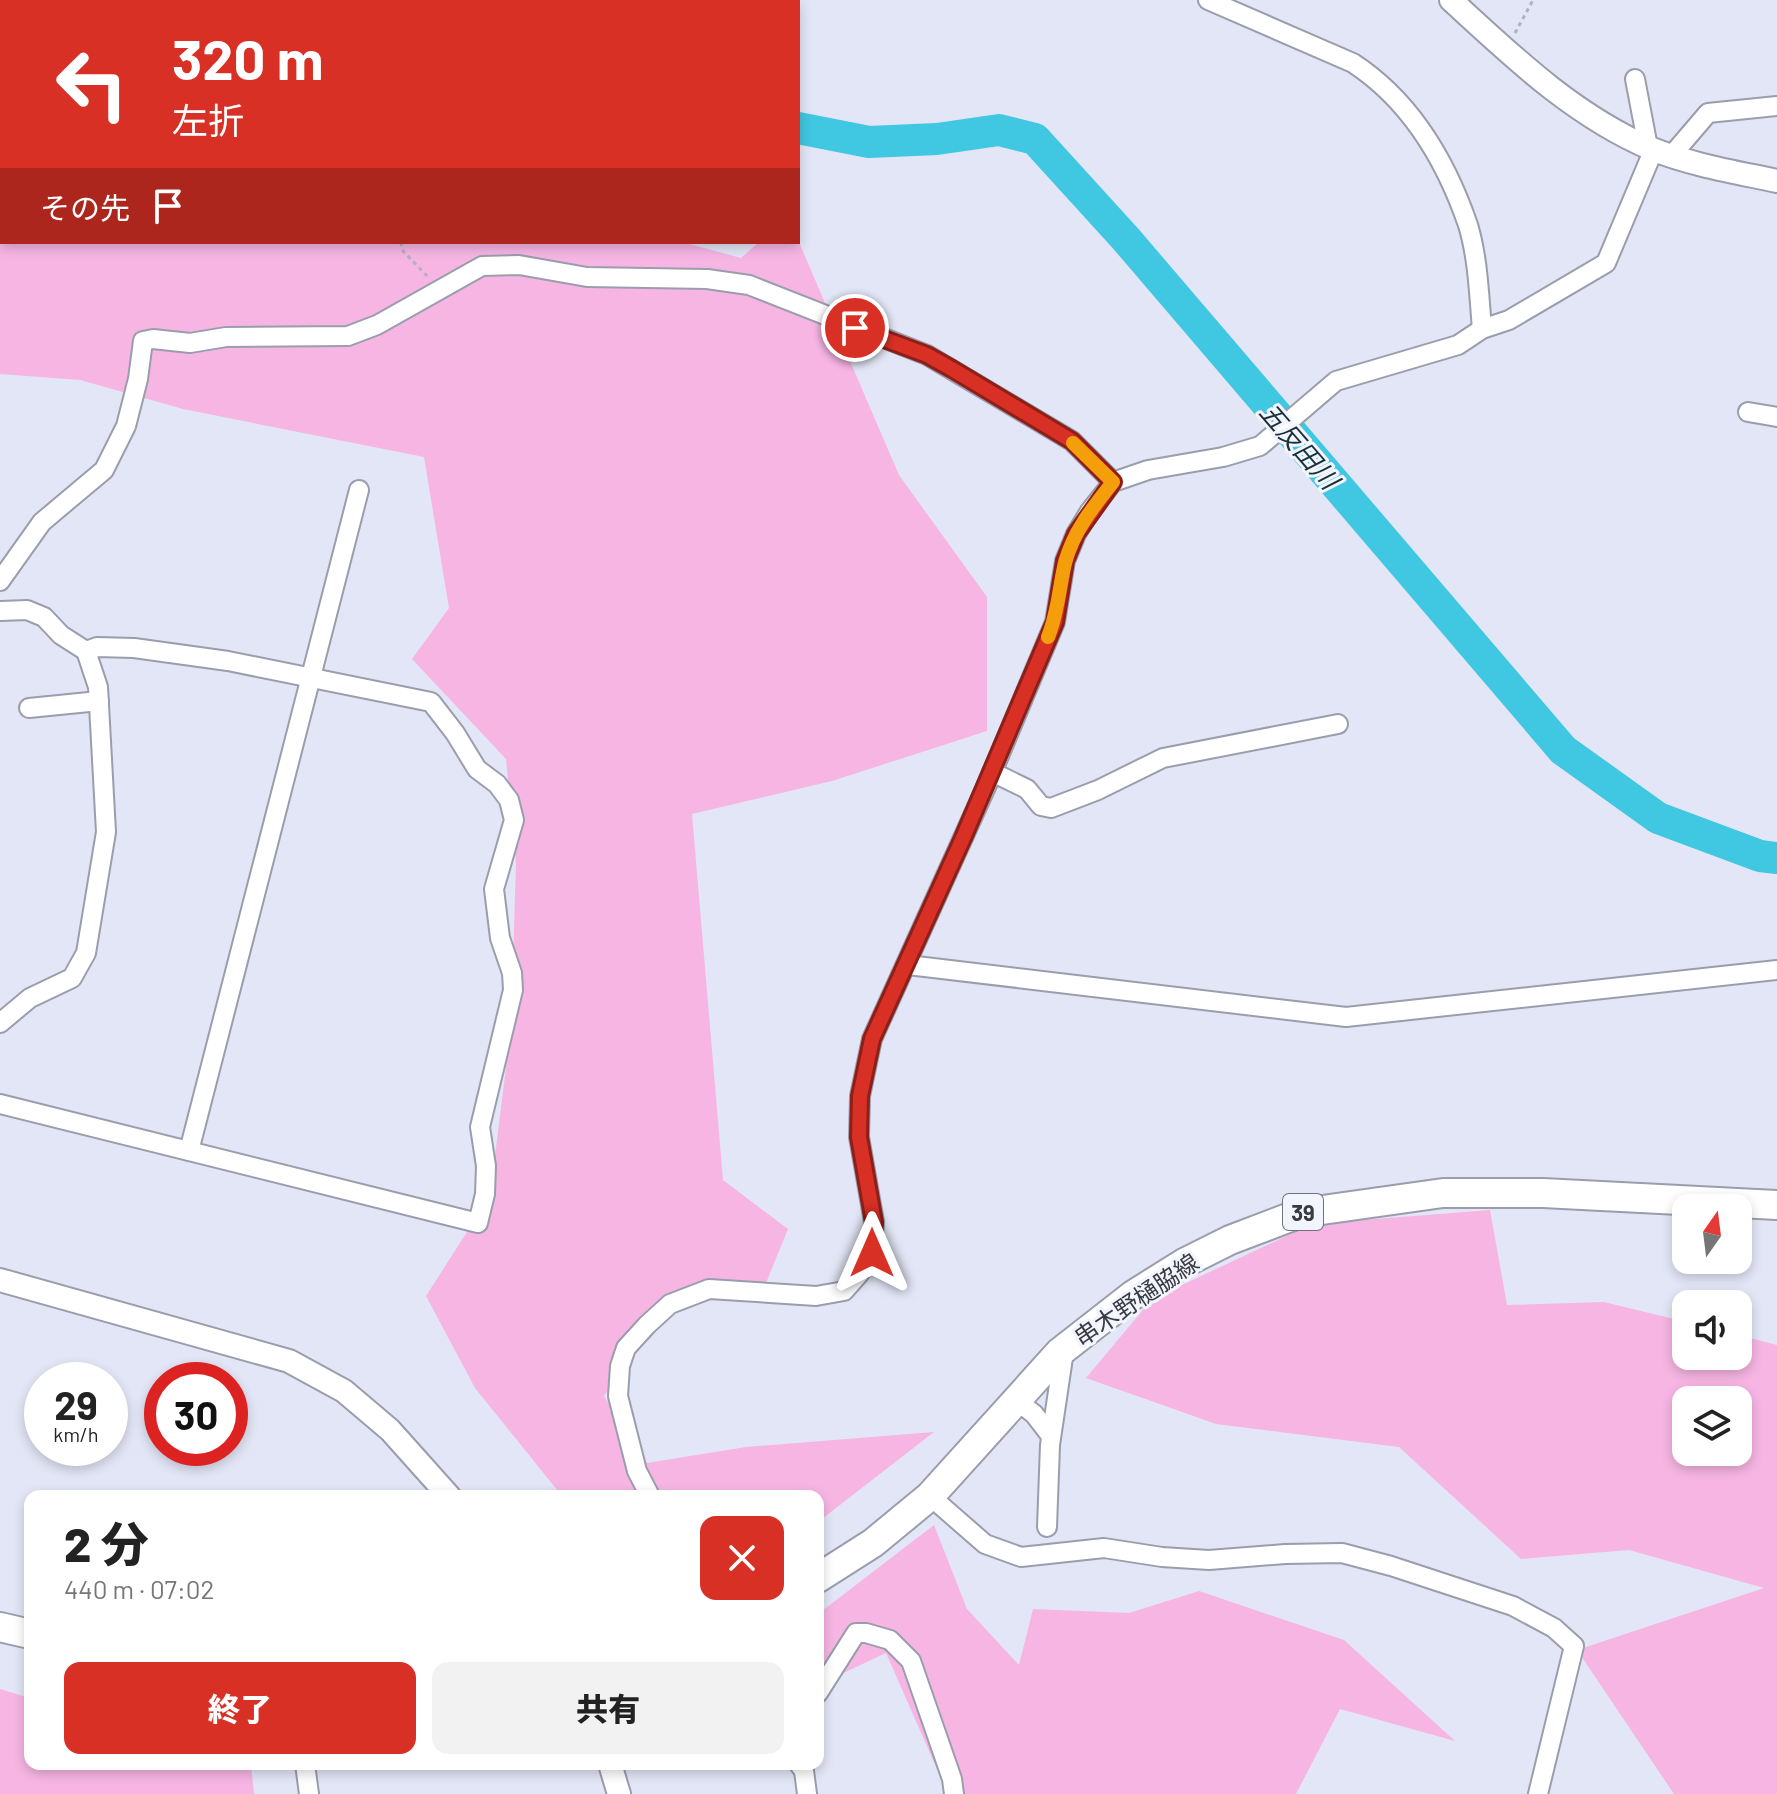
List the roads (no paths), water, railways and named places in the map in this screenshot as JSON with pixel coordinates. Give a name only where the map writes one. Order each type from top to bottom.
[{"type":"main road","name":"串木野樋脇線","points":[[824,1574],[873,1543],[930,1496],[1065,1348],[1133,1295],[1184,1263],[1230,1240],[1301,1213],[1443,1193],[1543,1193],[1777,1205]]},
{"type":"main road","points":[[0,1627],[24,1633]]},
{"type":"street","points":[[1208,0],[1353,63],[1370,74],[1403,105],[1440,158],[1469,228],[1482,329]]},
{"type":"street","points":[[1451,0],[1562,98],[1611,129],[1658,150],[1713,167],[1777,181]]},
{"type":"street","points":[[1635,79],[1658,150]]},
{"type":"street","points":[[647,1490],[637,1471],[618,1396],[620,1366],[626,1348],[647,1325],[670,1304],[709,1289],[816,1296],[844,1291],[872,1253],[874,1222],[859,1137],[860,1096],[872,1039],[908,965],[1055,622],[1065,561],[1076,534],[1113,482],[1148,470],[1223,457],[1260,446],[1336,381],[1458,345],[1482,329],[1509,320],[1606,263],[1658,150],[1708,113],[1777,106]]},
{"type":"street","points":[[0,581],[42,522],[104,470],[126,426],[138,379],[143,341],[153,339],[190,343],[226,337],[348,336],[377,325],[482,266],[519,265],[587,277],[707,279],[749,285],[927,355],[1072,441],[1113,482]]},
{"type":"street","points":[[1748,412],[1777,417]]},
{"type":"street","points":[[189,1151],[359,490]]},
{"type":"street","points":[[0,611],[27,610],[44,617],[61,635],[86,651],[98,687],[106,832],[86,953],[72,978],[30,998],[0,1023]]},
{"type":"street","points":[[0,1104],[478,1223],[485,1194],[480,1127],[513,990],[512,973],[500,938],[494,889],[514,820],[509,800],[497,784],[477,769],[431,702],[228,661],[134,648],[97,647],[86,651]]},
{"type":"street","points":[[29,708],[99,701]]},
{"type":"street","points":[[992,772],[1027,789],[1041,806],[1051,808],[1098,790],[1163,758],[1338,724]]},
{"type":"street","points":[[908,965],[1346,1017],[1777,970]]},
{"type":"street","points":[[0,1280],[289,1361],[344,1391],[390,1430],[444,1490]]},
{"type":"street","points":[[1047,1527],[1051,1436],[1065,1348]]},
{"type":"street","points":[[1017,1401],[1034,1414],[1051,1436]]},
{"type":"street","points":[[930,1496],[985,1544],[1021,1557],[1104,1548],[1209,1560],[1342,1553],[1513,1606],[1554,1628],[1574,1646],[1538,1794]]},
{"type":"street","points":[[824,1684],[856,1633],[890,1640],[911,1661],[952,1779],[954,1794]]},
{"type":"street","points":[[306,1770],[309,1794]]},
{"type":"street","points":[[612,1770],[619,1794]]},
{"type":"street","points":[[803,1770],[807,1794]]},
{"type":"waterway","name":"五反田川","points":[[800,128],[869,142],[937,139],[999,130],[1035,139],[1126,239],[1563,750],[1658,818],[1760,856],[1777,858]]}]
